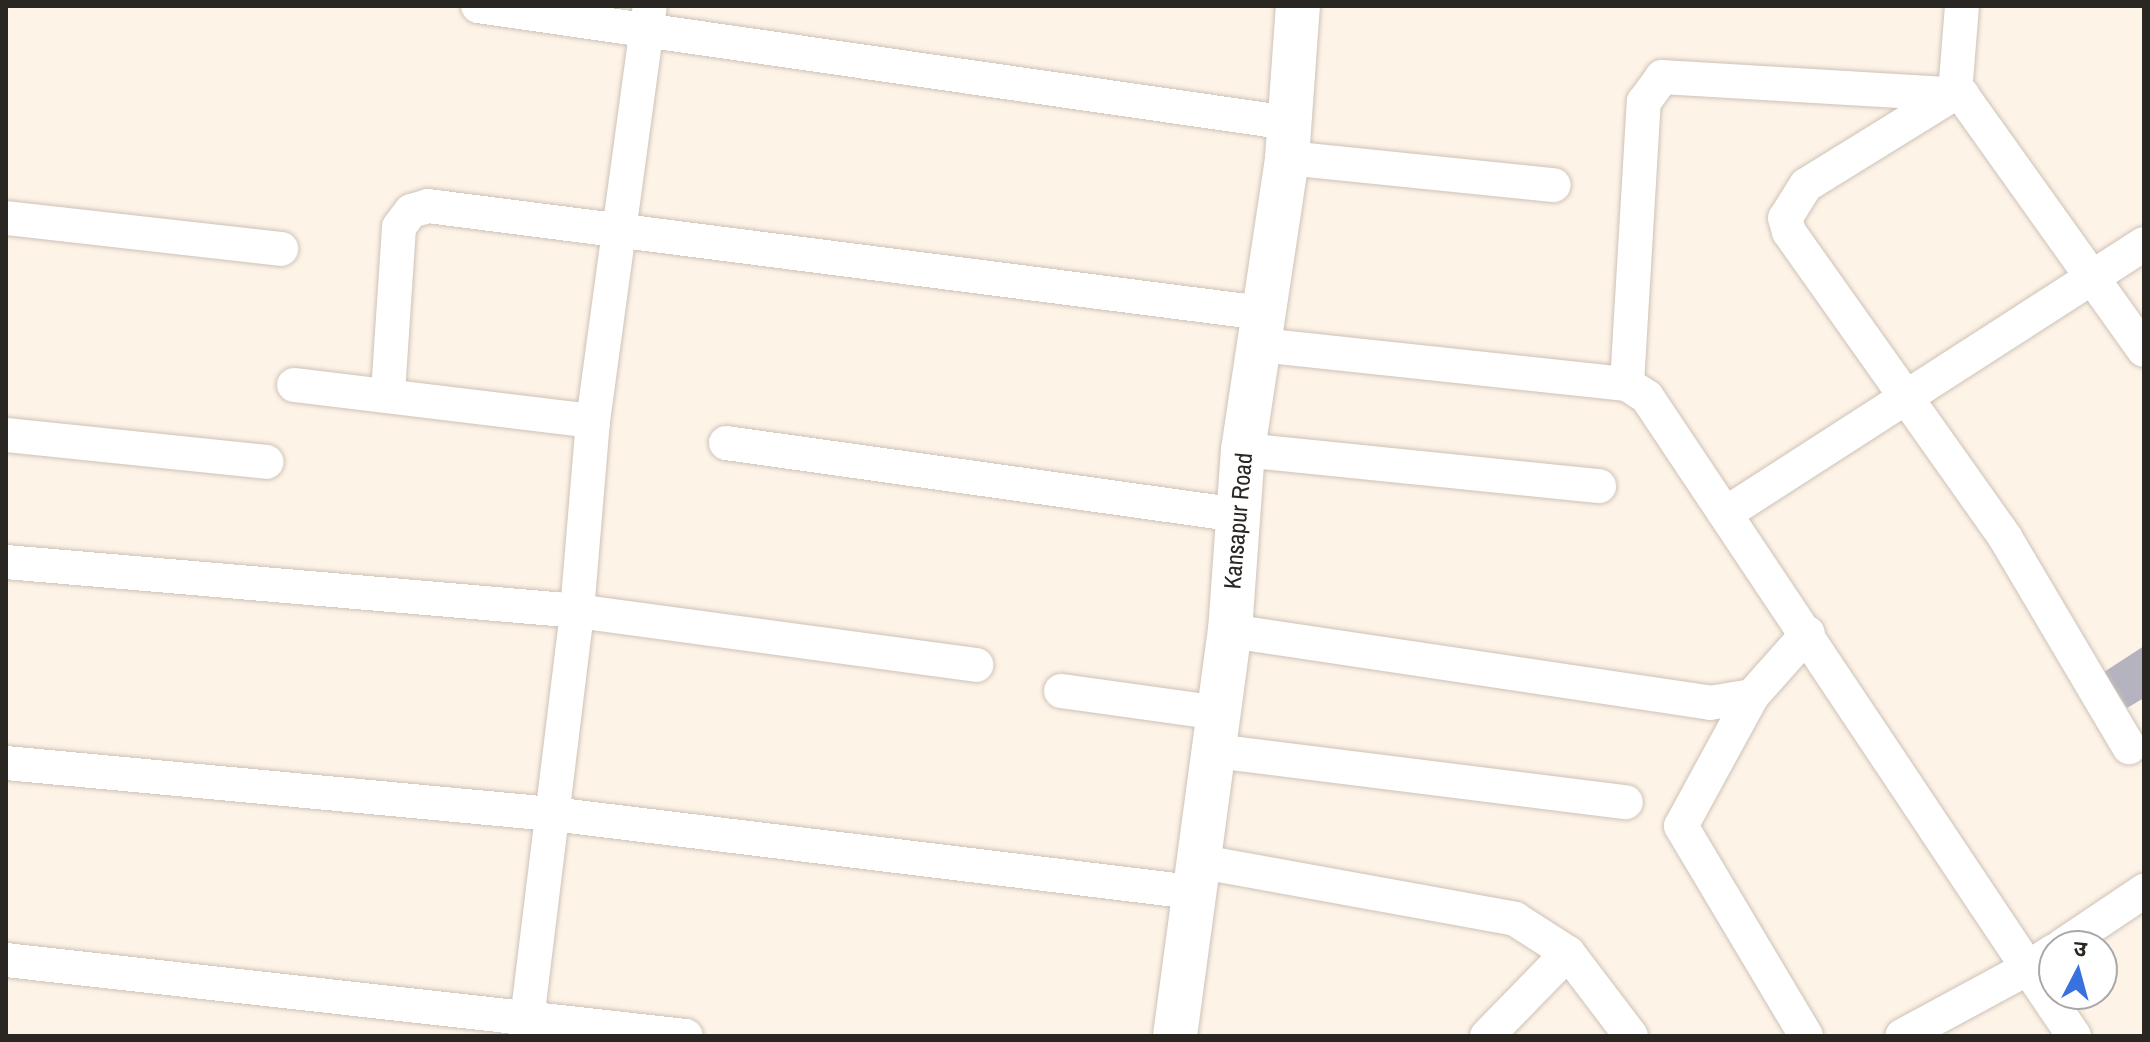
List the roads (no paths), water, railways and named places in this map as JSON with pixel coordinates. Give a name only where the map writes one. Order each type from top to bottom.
[{"type":"street","points":[[478,6],[650,17],[1288,140],[1554,185]]},
{"type":"street","name":"Kansapur Road","points":[[1175,1036],[1194,877],[1230,631],[1243,450],[1288,140],[1298,6]]},
{"type":"street","points":[[1955,93],[1962,6]]},
{"type":"street","points":[[526,1026],[577,611],[593,421],[623,235],[650,17]]},
{"type":"street","points":[[1627,384],[1644,102],[1653,83],[1662,77],[1955,93],[1969,101],[2095,275],[2144,350]]},
{"type":"street","points":[[1955,93],[1806,185],[1785,218],[1905,399],[2006,539],[2129,747]]},
{"type":"street","points":[[388,393],[399,227],[411,211],[428,206],[1627,384],[1647,397],[1808,633],[2038,956]]},
{"type":"street","points":[[6,218],[281,249]]},
{"type":"street","points":[[1728,512],[2144,244]]},
{"type":"street","points":[[294,385],[388,393],[593,421]]},
{"type":"street","points":[[6,435],[267,462]]},
{"type":"street","points":[[726,443],[1238,515]]},
{"type":"street","points":[[1243,450],[1599,486]]},
{"type":"street","points":[[6,562],[577,611],[976,665]]},
{"type":"street","points":[[1230,631],[1666,699],[1735,703],[1752,696]]},
{"type":"street","points":[[1806,1036],[1681,826],[1752,696],[1808,633]]},
{"type":"street","points":[[1061,691],[1217,732],[1626,802]]},
{"type":"street","points":[[6,763],[1194,877],[1515,919],[1568,953],[1631,1036]]},
{"type":"street","points":[[2086,930],[2144,891]]},
{"type":"street","points":[[1487,1036],[1568,953]]},
{"type":"street","points":[[6,960],[526,1026],[686,1036]]},
{"type":"street","points":[[1902,1036],[2038,962]]},
{"type":"street","points":[[2063,1010],[2074,1036]]}]
